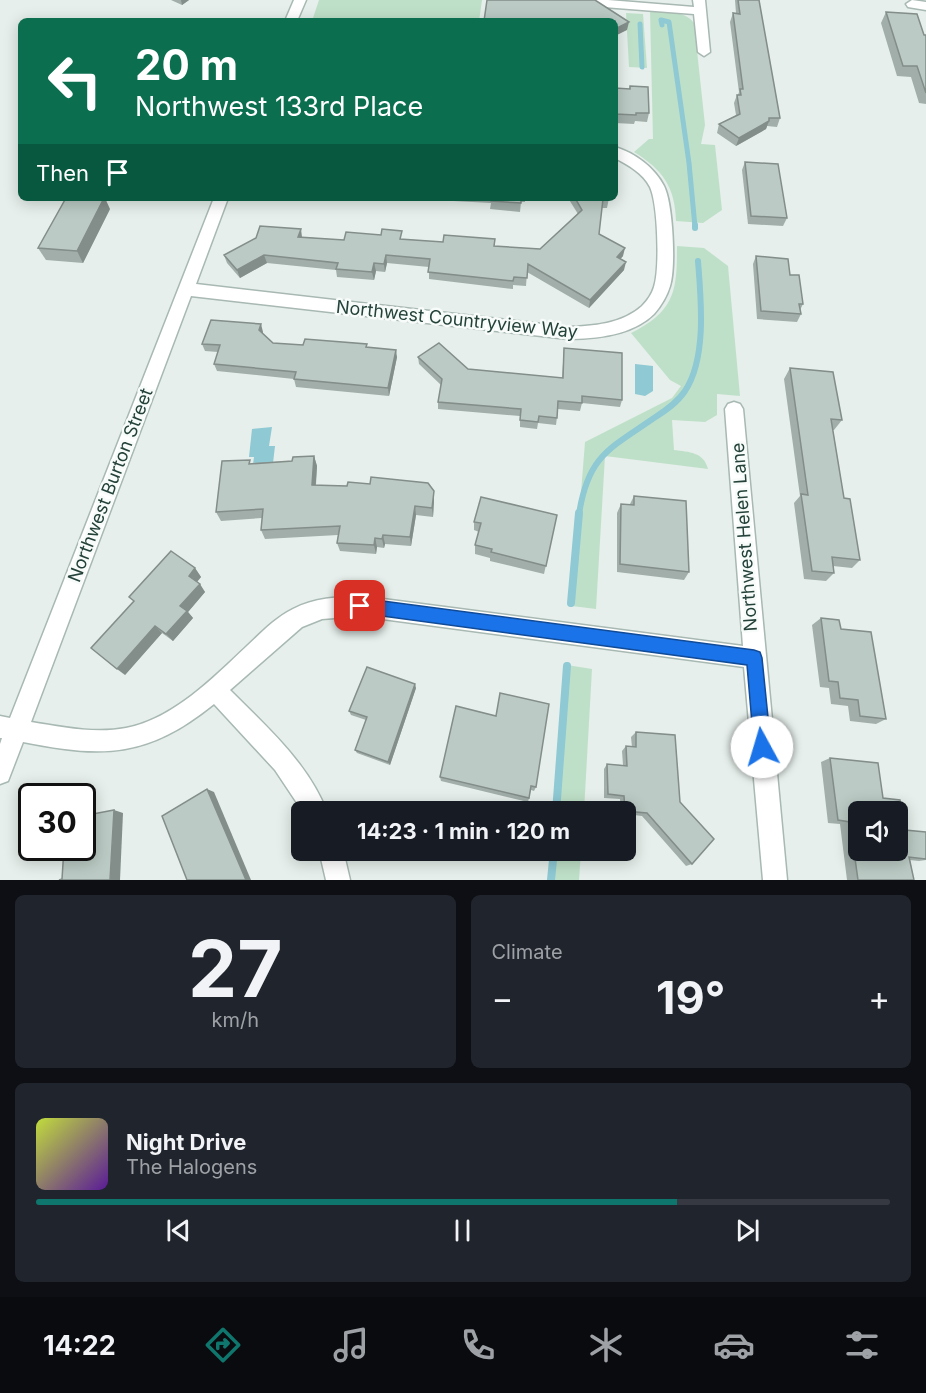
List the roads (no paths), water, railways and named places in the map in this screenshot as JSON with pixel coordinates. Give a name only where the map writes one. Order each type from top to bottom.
[{"type":"street","points":[[292,18],[300,0]]},
{"type":"street","points":[[565,0],[699,5],[704,52]]},
{"type":"street","points":[[912,4],[926,6]]},
{"type":"street","name":"Northwest Countryview Way","points":[[186,289],[568,333],[616,328],[646,312],[656,300],[662,287],[664,210],[658,187],[642,167],[618,154]]},
{"type":"street","name":"Northwest Burton Street","points":[[0,773],[8,729],[220,201]]},
{"type":"street","name":"Northwest Helen Lane","points":[[734,409],[775,880]]},
{"type":"street","points":[[8,729],[83,740],[128,739],[148,733],[215,690],[286,624],[310,612],[333,607],[360,606],[754,658]]},
{"type":"street","points":[[215,690],[275,752],[305,790],[310,801]]},
{"type":"street","points":[[334,861],[338,880]]},
{"type":"water","points":[[635,364],[653,366],[653,391],[645,396],[635,394]]},
{"type":"water","points":[[272,427],[269,446],[275,446],[273,463],[253,464],[254,457],[249,457],[252,429]]},
{"type":"waterway","points":[[662,25],[661,20],[669,22],[689,163],[695,227]]},
{"type":"waterway","points":[[640,24],[642,67]]},
{"type":"waterway","points":[[579,514],[588,479],[603,456],[675,403],[685,391],[692,377],[697,362],[701,328],[698,261]]},
{"type":"waterway","points":[[571,603],[579,513]]},
{"type":"waterway","points":[[557,801],[567,666]]},
{"type":"waterway","points":[[551,880],[553,861]]}]
